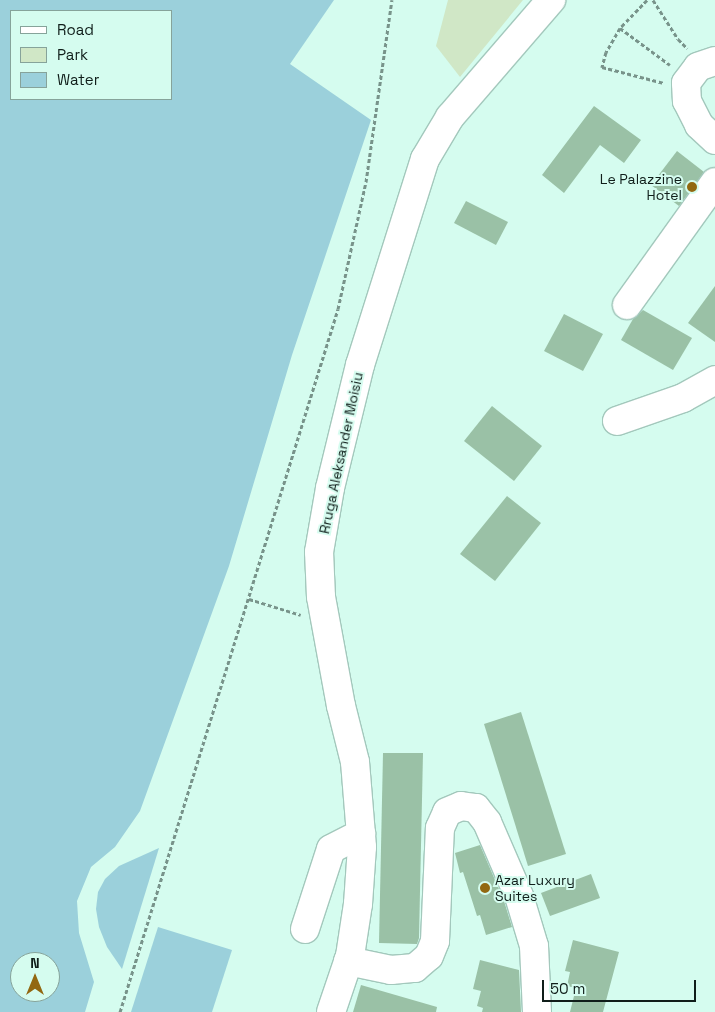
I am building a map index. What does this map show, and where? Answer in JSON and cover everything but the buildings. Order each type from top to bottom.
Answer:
[{"type":"main road","name":"Rruga Aleksander Moisiu","points":[[331,1012],[348,962],[358,904],[361,834],[355,762],[340,706],[325,623],[319,552],[330,488],[360,364],[425,159],[450,118],[552,0]]},
{"type":"main road","points":[[699,73],[687,101],[699,125],[715,140]]},
{"type":"main road","points":[[627,305],[715,182]]},
{"type":"main road","points":[[617,421],[683,398],[715,380]]},
{"type":"main road","points":[[348,962],[399,970],[415,968],[429,956],[434,940],[440,828],[447,812],[461,806],[476,808],[487,822],[519,896],[534,946],[537,1012]]},
{"type":"main road","points":[[305,929],[331,849],[361,834]]},
{"type":"path","points":[[120,1012],[338,309],[366,182],[392,0]]},
{"type":"path","points":[[647,0],[620,28],[606,52],[602,67],[699,73]]},
{"type":"path","points":[[652,0],[699,73]]},
{"type":"path","points":[[620,28],[663,62],[699,73]]},
{"type":"path","points":[[249,599],[325,623]]},
{"type":"green space","points":[[448,0],[523,0],[460,77],[436,46]]},
{"type":"water","points":[[0,0],[334,0],[290,64],[371,120],[292,355],[229,566],[140,811],[115,847],[91,867],[77,901],[79,933],[94,982],[85,1012],[0,1012]]},
{"type":"water","points":[[159,848],[122,969],[107,947],[99,927],[96,909],[98,892],[105,879],[119,866]]},
{"type":"water","points":[[158,927],[232,950],[212,1012],[131,1012]]},
{"type":"place","name":"Le Palazzine Hotel","points":[[692,187]]},
{"type":"place","name":"Azar Luxury Suites","points":[[485,888]]}]
